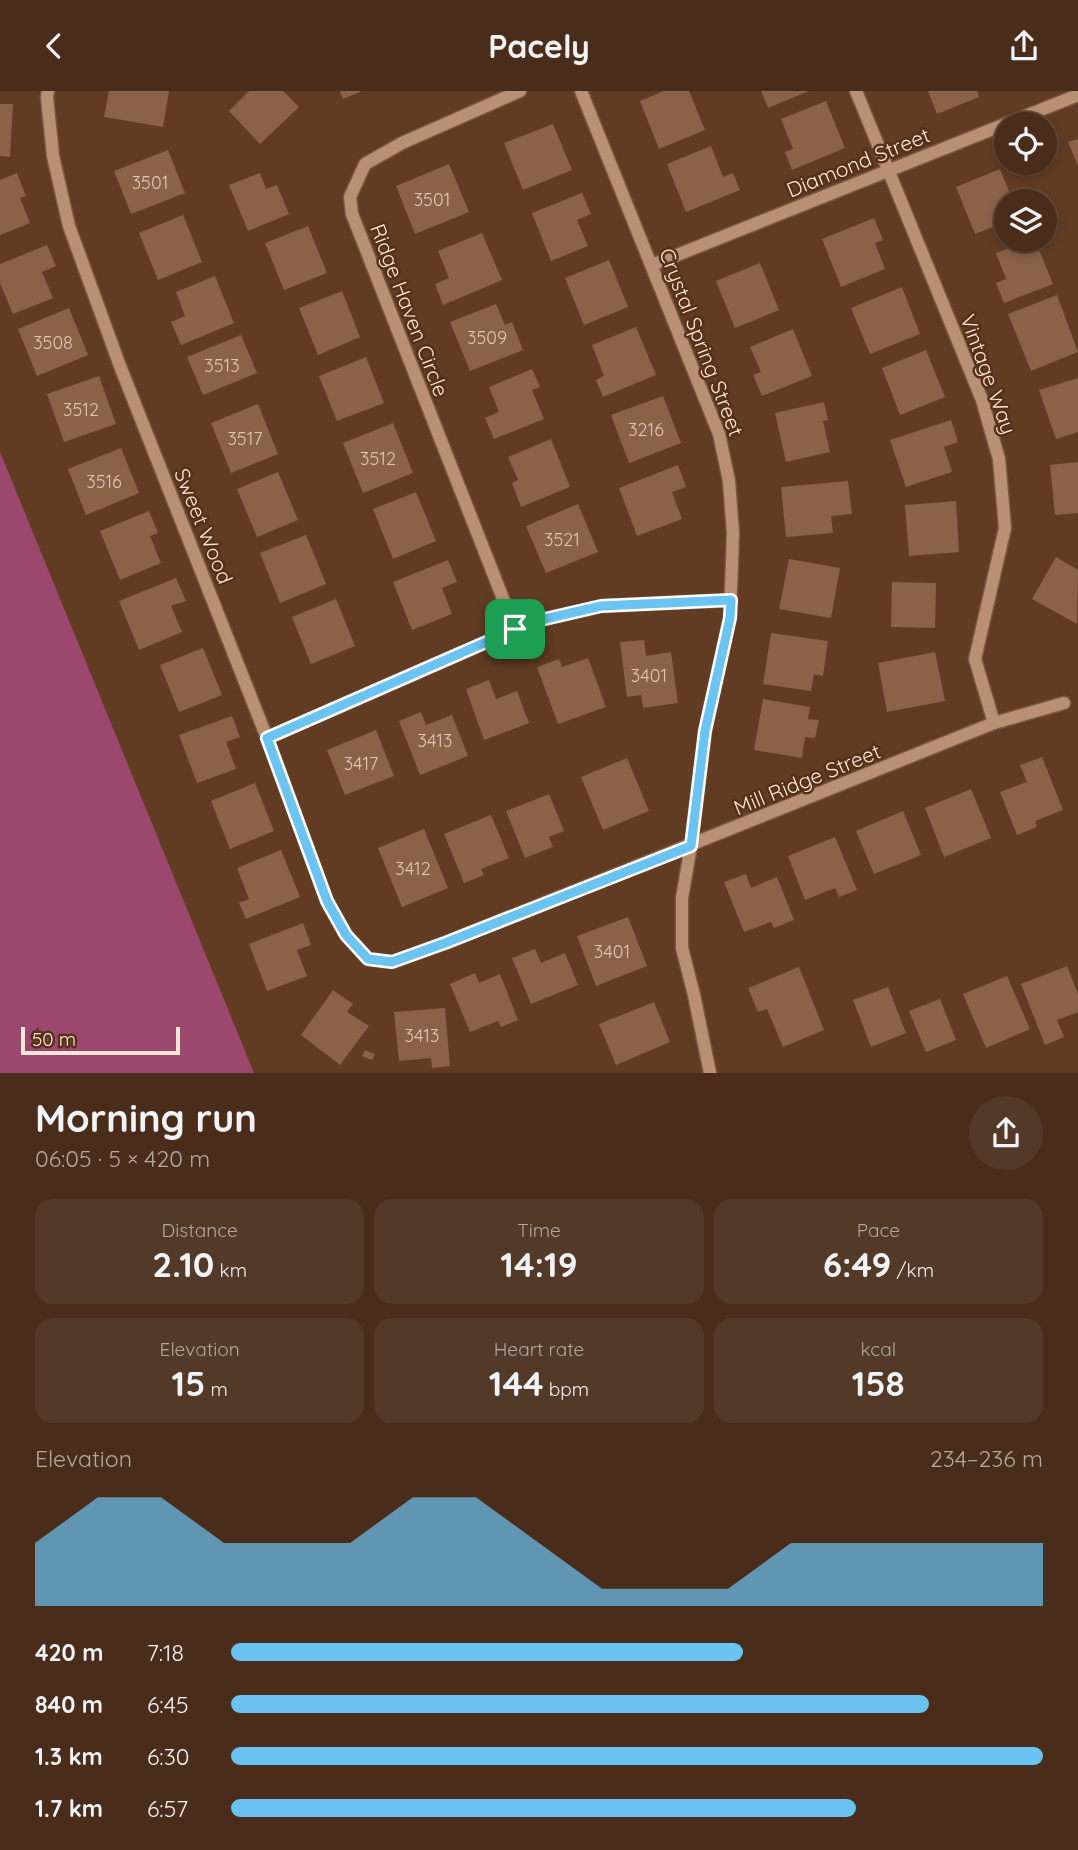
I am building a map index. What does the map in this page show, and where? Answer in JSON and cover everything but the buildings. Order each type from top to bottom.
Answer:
[{"type":"street","name":"Sweet Wood","points":[[48,91],[53,156],[69,226],[125,379],[267,738],[327,901],[346,935],[368,959]]},
{"type":"street","name":"Ridge Haven Circle","points":[[515,629],[352,214],[350,197],[365,164],[402,143],[520,91]]},
{"type":"street","name":"Crystal Spring Street","points":[[581,91],[719,433],[729,481],[733,533],[730,618],[705,731],[682,898],[681,948],[710,1073]]},
{"type":"street","name":"Vintage Way","points":[[856,91],[982,400],[999,459],[1005,528],[975,659],[994,723]]},
{"type":"street","name":"Diamond Street","points":[[652,265],[1078,95]]},
{"type":"street","points":[[267,738],[532,622],[601,606],[731,600]]},
{"type":"street","name":"Mill Ridge Street","points":[[368,959],[392,962],[445,943],[994,723],[1064,703]]},
{"type":"shaded area","points":[[0,452],[254,1073],[0,1073]]},
{"type":"route","points":[[731,600],[730,618],[705,731],[691,846],[392,962],[368,959],[346,935],[327,901],[267,738],[515,629],[532,622],[601,606],[731,600]]}]
